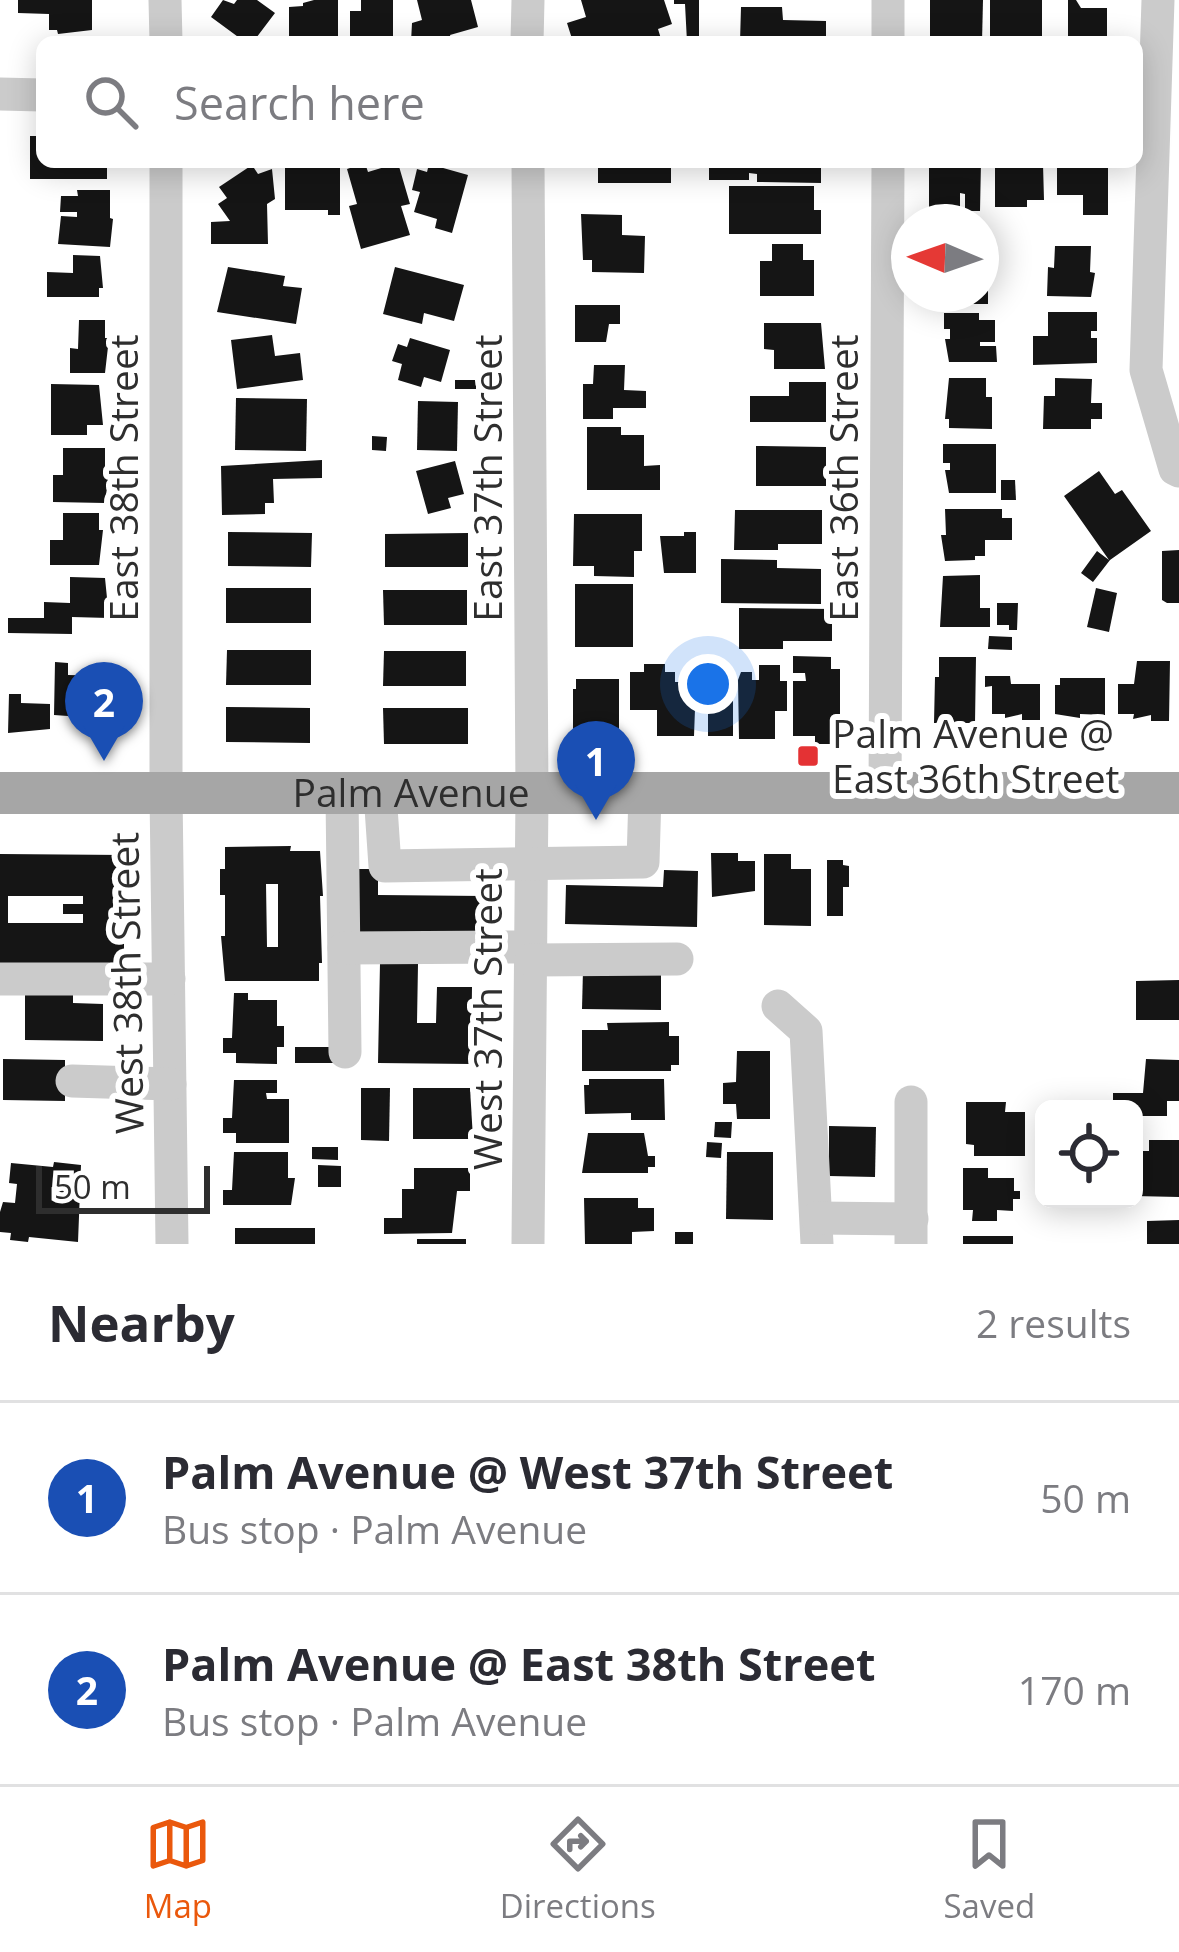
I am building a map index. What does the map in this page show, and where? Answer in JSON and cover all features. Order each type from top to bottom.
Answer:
[{"type":"main road","name":"Palm Avenue","points":[[0,793],[1179,793]]},
{"type":"street","points":[[165,0],[166,36]]},
{"type":"street","points":[[527,0],[527,36]]},
{"type":"street","points":[[888,0],[888,36]]},
{"type":"street","points":[[1159,0],[1146,370],[1177,470]]},
{"type":"street","points":[[0,94],[36,95]]},
{"type":"street","name":"East 38th Street","points":[[166,168],[166,794]]},
{"type":"street","name":"East 37th Street","points":[[528,168],[532,794]]},
{"type":"street","name":"East 36th Street","points":[[884,794],[888,168]]},
{"type":"street","name":"West 38th Street","points":[[166,794],[172,1244]]},
{"type":"street","points":[[361,794],[385,866],[643,862],[644,794]]},
{"type":"street","points":[[345,1052],[344,948],[361,794]]},
{"type":"street","name":"West 37th Street","points":[[529,1244],[532,794]]},
{"type":"street","points":[[344,948],[677,959]]},
{"type":"street","points":[[0,979],[169,979]]},
{"type":"street","points":[[778,1006],[806,1031],[817,1231],[911,1232],[911,1102]]},
{"type":"street","points":[[72,1081],[170,1084]]},
{"type":"building","points":[[18,0],[92,0],[92,30],[58,34],[49,30],[49,14],[18,13]]},
{"type":"building","points":[[223,0],[234,4],[257,0],[275,13],[258,36],[237,36],[211,17]]},
{"type":"building","points":[[338,0],[338,36],[289,36],[289,7]]},
{"type":"building","points":[[361,0],[393,0],[393,36],[350,36],[350,11],[361,11]]},
{"type":"building","points":[[417,0],[471,0],[478,27],[450,36],[411,36],[412,23],[422,20]]},
{"type":"building","points":[[581,0],[664,0],[672,24],[658,29],[660,36],[571,36],[567,23],[586,17]]},
{"type":"building","points":[[674,0],[699,0],[699,36],[687,36],[685,4],[674,4]]},
{"type":"building","points":[[930,0],[983,0],[982,36],[930,36]]},
{"type":"building","points":[[990,0],[1042,0],[1042,36],[990,36]]},
{"type":"building","points":[[1068,0],[1076,0],[1081,8],[1107,8],[1107,36],[1068,36]]},
{"type":"building","points":[[741,7],[782,7],[783,20],[826,21],[826,36],[740,36]]},
{"type":"building","points":[[30,136],[36,136],[36,168],[107,168],[107,179],[30,179]]},
{"type":"building","points":[[248,168],[258,174],[272,169],[275,199],[267,204],[268,244],[211,244],[211,222],[230,221],[218,204],[227,198],[219,187]]},
{"type":"building","points":[[285,168],[340,168],[340,215],[328,215],[328,210],[285,210]]},
{"type":"building","points":[[399,168],[410,204],[401,206],[410,235],[361,249],[349,206],[357,204],[347,169]]},
{"type":"building","points":[[428,168],[443,168],[468,175],[452,233],[435,228],[437,219],[414,212],[420,192],[412,190],[417,169],[427,172]]},
{"type":"building","points":[[598,168],[671,168],[671,183],[598,183]]},
{"type":"building","points":[[709,168],[821,168],[821,183],[757,182],[757,174],[749,173],[749,180],[709,180]]},
{"type":"building","points":[[929,168],[981,168],[980,204],[965,204],[965,194],[960,193],[960,204],[929,204]]},
{"type":"building","points":[[995,168],[1043,168],[1044,200],[1027,200],[1027,207],[995,204]]},
{"type":"building","points":[[1057,168],[1108,168],[1108,215],[1083,215],[1083,195],[1057,195]]},
{"type":"building","points":[[729,186],[814,186],[821,234],[729,234]]},
{"type":"building","points":[[77,190],[110,190],[110,247],[58,244],[61,216],[77,217],[77,212],[60,212],[61,196],[78,196]]},
{"type":"building","points":[[581,214],[622,215],[622,235],[645,236],[644,273],[592,272],[592,260],[583,260]]},
{"type":"building","points":[[772,244],[803,244],[803,260],[814,260],[814,296],[760,296],[760,261],[772,261]]},
{"type":"building","points":[[1055,246],[1091,246],[1090,272],[1095,273],[1091,297],[1047,296]]},
{"type":"building","points":[[73,255],[100,256],[103,288],[99,288],[99,297],[47,297],[47,272],[73,273]]},
{"type":"building","points":[[228,267],[285,276],[283,286],[302,288],[296,324],[217,312]]},
{"type":"building","points":[[395,267],[464,285],[454,321],[424,313],[422,324],[383,314]]},
{"type":"building","points":[[575,305],[620,305],[620,324],[609,324],[606,342],[575,342]]},
{"type":"building","points":[[1048,312],[1097,312],[1097,331],[1091,331],[1091,338],[1097,338],[1097,363],[1033,365],[1033,336],[1048,336]]},
{"type":"building","points":[[944,313],[979,313],[979,320],[995,320],[995,342],[980,342],[980,346],[996,346],[997,362],[949,362],[945,339],[950,339],[950,329],[944,329]]},
{"type":"building","points":[[79,320],[105,320],[105,338],[109,338],[105,373],[70,373],[70,348],[78,349]]},
{"type":"building","points":[[764,323],[821,323],[825,369],[774,369],[774,350],[764,349]]},
{"type":"building","points":[[272,335],[275,356],[300,353],[303,380],[237,389],[231,340]]},
{"type":"building","points":[[410,338],[450,350],[441,382],[424,377],[421,387],[398,380],[402,364],[392,361],[398,344],[407,347]]},
{"type":"building","points":[[594,365],[625,365],[624,390],[646,391],[646,408],[613,408],[613,419],[583,419],[583,384],[593,384]]},
{"type":"building","points":[[949,378],[986,378],[986,397],[992,397],[992,429],[949,428],[949,419],[945,419]]},
{"type":"building","points":[[1055,378],[1092,379],[1091,403],[1102,403],[1102,419],[1091,419],[1091,429],[1043,429],[1044,396],[1055,396]]},
{"type":"building","points":[[455,380],[476,380],[476,389],[455,389]]},
{"type":"building","points":[[789,382],[826,382],[826,422],[750,422],[750,396],[789,396]]},
{"type":"building","points":[[51,384],[99,385],[103,425],[87,425],[87,435],[51,435]]},
{"type":"building","points":[[236,398],[307,399],[306,451],[235,450]]},
{"type":"building","points":[[418,401],[458,402],[457,451],[417,450]]},
{"type":"building","points":[[587,427],[621,427],[621,435],[644,435],[644,466],[660,465],[660,490],[587,490]]},
{"type":"building","points":[[372,436],[387,437],[386,451],[372,450]]},
{"type":"building","points":[[943,444],[996,444],[996,493],[949,493],[945,470],[950,470],[950,463],[943,463]]},
{"type":"building","points":[[756,446],[826,447],[826,486],[756,486]]},
{"type":"building","points":[[63,448],[105,448],[105,472],[109,472],[105,503],[53,502],[53,475],[63,475]]},
{"type":"building","points":[[322,460],[322,478],[273,479],[274,503],[265,503],[265,514],[222,515],[221,466]]},
{"type":"building","points":[[455,461],[464,494],[448,498],[451,508],[428,514],[416,471]]},
{"type":"building","points":[[1099,471],[1115,494],[1122,490],[1151,531],[1110,560],[1093,582],[1081,573],[1097,551],[1109,560],[1064,496]]},
{"type":"building","points":[[1001,480],[1015,480],[1016,500],[1001,500]]},
{"type":"building","points":[[945,509],[1002,509],[1002,518],[1012,518],[1012,540],[985,540],[985,556],[945,561],[941,535],[946,535]]},
{"type":"building","points":[[735,510],[822,510],[822,544],[734,550]]},
{"type":"building","points":[[63,513],[99,513],[99,530],[103,530],[99,565],[50,565],[50,540],[63,540]]},
{"type":"building","points":[[574,514],[642,514],[642,551],[634,551],[634,577],[594,576],[594,566],[573,566]]},
{"type":"building","points":[[228,532],[312,533],[311,567],[228,566]]},
{"type":"building","points":[[684,532],[696,532],[696,573],[664,573],[660,536],[684,536]]},
{"type":"building","points":[[468,533],[468,567],[385,567],[385,534]]},
{"type":"building","points":[[1179,550],[1179,603],[1167,603],[1162,600],[1162,551]]},
{"type":"building","points":[[721,559],[777,560],[777,568],[821,569],[821,604],[721,603]]},
{"type":"building","points":[[980,575],[980,608],[990,608],[990,627],[940,627],[943,576]]},
{"type":"building","points":[[70,577],[105,578],[109,618],[72,617],[72,634],[8,633],[8,618],[44,618],[44,602],[70,603]]},
{"type":"building","points":[[575,584],[633,584],[633,647],[575,647]]},
{"type":"building","points":[[226,588],[311,588],[311,623],[226,623]]},
{"type":"building","points":[[1096,588],[1117,593],[1109,632],[1087,627]]},
{"type":"building","points":[[383,590],[467,590],[467,625],[384,625]]},
{"type":"building","points":[[997,603],[1018,603],[1017,630],[997,625]]},
{"type":"building","points":[[739,608],[832,609],[832,641],[783,641],[783,649],[739,649]]},
{"type":"building","points":[[989,636],[1012,637],[1012,650],[988,649]]},
{"type":"building","points":[[227,650],[311,650],[311,685],[226,685]]},
{"type":"building","points":[[384,651],[466,651],[466,686],[383,686]]},
{"type":"building","points":[[793,656],[831,657],[831,669],[840,669],[837,744],[815,744],[815,736],[793,736],[793,681],[806,681],[805,673],[793,673]]},
{"type":"building","points":[[939,657],[976,657],[975,723],[934,723]]},
{"type":"building","points":[[1137,661],[1170,661],[1169,721],[1118,714],[1118,684],[1134,684]]},
{"type":"building","points":[[55,662],[68,663],[68,675],[109,676],[109,718],[90,717],[90,723],[77,723],[77,719],[54,715]]},
{"type":"building","points":[[644,664],[665,664],[665,672],[675,672],[675,682],[696,682],[694,736],[657,736],[657,710],[630,710],[630,672],[644,672]]},
{"type":"building","points":[[759,665],[780,665],[780,681],[787,681],[787,711],[775,711],[775,739],[739,739],[738,680],[741,672],[752,672],[752,680],[759,680]]},
{"type":"building","points":[[985,676],[1010,676],[1011,684],[1040,684],[1040,720],[1022,720],[1022,714],[1005,718],[1005,714],[992,714],[992,686],[985,687]]},
{"type":"building","points":[[1060,678],[1105,678],[1105,715],[1055,714],[1055,685],[1060,685]]},
{"type":"building","points":[[576,679],[619,679],[619,735],[573,735]]},
{"type":"building","points":[[708,680],[733,680],[733,736],[708,736]]},
{"type":"building","points":[[9,694],[21,694],[21,703],[50,704],[50,729],[8,733]]},
{"type":"building","points":[[226,707],[310,708],[310,743],[226,742]]},
{"type":"building","points":[[383,708],[468,708],[468,744],[384,744]]},
{"type":"building","points":[[291,846],[290,851],[320,851],[319,981],[225,981],[221,936],[225,936],[225,895],[220,895],[220,869],[225,869],[225,847]],"holes":[[[266,884],[278,884],[278,947],[267,947]]]},
{"type":"building","points":[[711,853],[738,853],[738,861],[755,861],[755,891],[712,897]]},
{"type":"building","points":[[0,854],[124,855],[124,965],[0,965]],"holes":[[[8,896],[83,896],[83,904],[63,904],[63,914],[83,914],[83,923],[8,923]]]},
{"type":"building","points":[[764,854],[791,854],[791,869],[811,869],[811,926],[764,925]]},
{"type":"building","points":[[827,860],[843,860],[849,866],[843,916],[827,916]]},
{"type":"building","points":[[355,869],[378,869],[378,895],[484,896],[484,940],[354,939]]},
{"type":"building","points":[[664,870],[698,871],[697,927],[565,924],[566,885],[663,887]]},
{"type":"building","points":[[380,963],[418,964],[417,1023],[436,1023],[437,987],[472,987],[471,1064],[378,1063]]},
{"type":"building","points":[[583,970],[661,971],[661,1010],[582,1009]]},
{"type":"building","points":[[1179,980],[1179,1020],[1136,1020],[1136,981]]},
{"type":"building","points":[[234,993],[248,993],[248,1000],[277,1000],[277,1026],[284,1026],[284,1047],[277,1047],[277,1064],[236,1063],[236,1053],[223,1053],[223,1038],[232,1038]]},
{"type":"building","points":[[25,994],[73,994],[73,1003],[103,1004],[103,1041],[25,1040]]},
{"type":"building","points":[[669,1022],[669,1036],[679,1036],[679,1065],[671,1065],[671,1071],[582,1071],[582,1030],[608,1030],[607,1023]]},
{"type":"building","points":[[295,1047],[333,1047],[333,1063],[295,1063]]},
{"type":"building","points":[[737,1051],[770,1051],[770,1119],[737,1119],[736,1104],[723,1104],[723,1083],[736,1082]]},
{"type":"building","points":[[3,1059],[65,1060],[65,1101],[3,1100]]},
{"type":"building","points":[[1146,1059],[1179,1060],[1179,1101],[1167,1101],[1167,1116],[1143,1116],[1143,1100],[1113,1100],[1113,1093],[1143,1093]]},
{"type":"building","points":[[589,1079],[664,1079],[665,1120],[631,1120],[631,1113],[585,1114],[584,1085],[589,1085]]},
{"type":"building","points":[[234,1080],[277,1080],[277,1093],[266,1093],[267,1099],[289,1099],[289,1143],[236,1143],[236,1133],[223,1133],[223,1118],[232,1118]]},
{"type":"building","points":[[361,1088],[390,1088],[389,1141],[361,1140]]},
{"type":"building","points":[[413,1088],[470,1088],[473,1139],[413,1139]]},
{"type":"building","points":[[966,1102],[1006,1102],[1005,1112],[1025,1112],[1025,1156],[974,1156],[974,1145],[966,1144]]},
{"type":"building","points":[[715,1122],[732,1122],[731,1138],[714,1137]]},
{"type":"building","points":[[829,1126],[876,1127],[875,1177],[829,1176]]},
{"type":"building","points":[[588,1133],[644,1133],[655,1167],[648,1167],[648,1173],[582,1173]]},
{"type":"building","points":[[1149,1140],[1179,1140],[1179,1197],[1143,1196],[1143,1151],[1149,1151]]},
{"type":"building","points":[[707,1142],[722,1143],[721,1158],[706,1157]]},
{"type":"building","points":[[312,1147],[338,1147],[338,1160],[312,1159]]},
{"type":"building","points":[[234,1152],[288,1152],[288,1178],[295,1178],[291,1205],[223,1205],[223,1190],[232,1190]]},
{"type":"building","points":[[727,1152],[773,1152],[773,1220],[726,1219]]},
{"type":"building","points":[[54,1162],[81,1165],[78,1242],[10,1240],[11,1233],[0,1232],[0,1212],[3,1202],[15,1203],[17,1184],[9,1183],[11,1163],[53,1167]]},
{"type":"building","points":[[318,1165],[341,1166],[341,1187],[318,1187]]},
{"type":"building","points":[[414,1168],[470,1168],[470,1191],[457,1191],[452,1233],[384,1234],[384,1218],[402,1218],[402,1189],[414,1189]]},
{"type":"building","points":[[963,1168],[988,1168],[988,1178],[1014,1178],[1020,1199],[1013,1199],[1013,1211],[997,1210],[997,1221],[972,1221],[973,1210],[963,1210]]},
{"type":"building","points":[[584,1198],[638,1198],[638,1208],[654,1208],[654,1231],[632,1232],[632,1244],[585,1244]]},
{"type":"building","points":[[1179,1220],[1179,1244],[1147,1244],[1147,1221]]},
{"type":"building","points":[[235,1228],[315,1228],[315,1244],[235,1244]]},
{"type":"building","points":[[675,1232],[693,1232],[693,1244],[675,1244]]},
{"type":"building","points":[[963,1236],[1013,1236],[1013,1244],[963,1244]]},
{"type":"building","points":[[417,1239],[466,1239],[466,1244],[417,1244]]},
{"type":"place","name":"Palm Avenue @ East 36th Street","points":[[808,756]]},
{"type":"place","name":"Palm Avenue @ East 38th Street","points":[[104,761]]},
{"type":"place","name":"Palm Avenue @ West 37th Street","points":[[596,820]]}]
